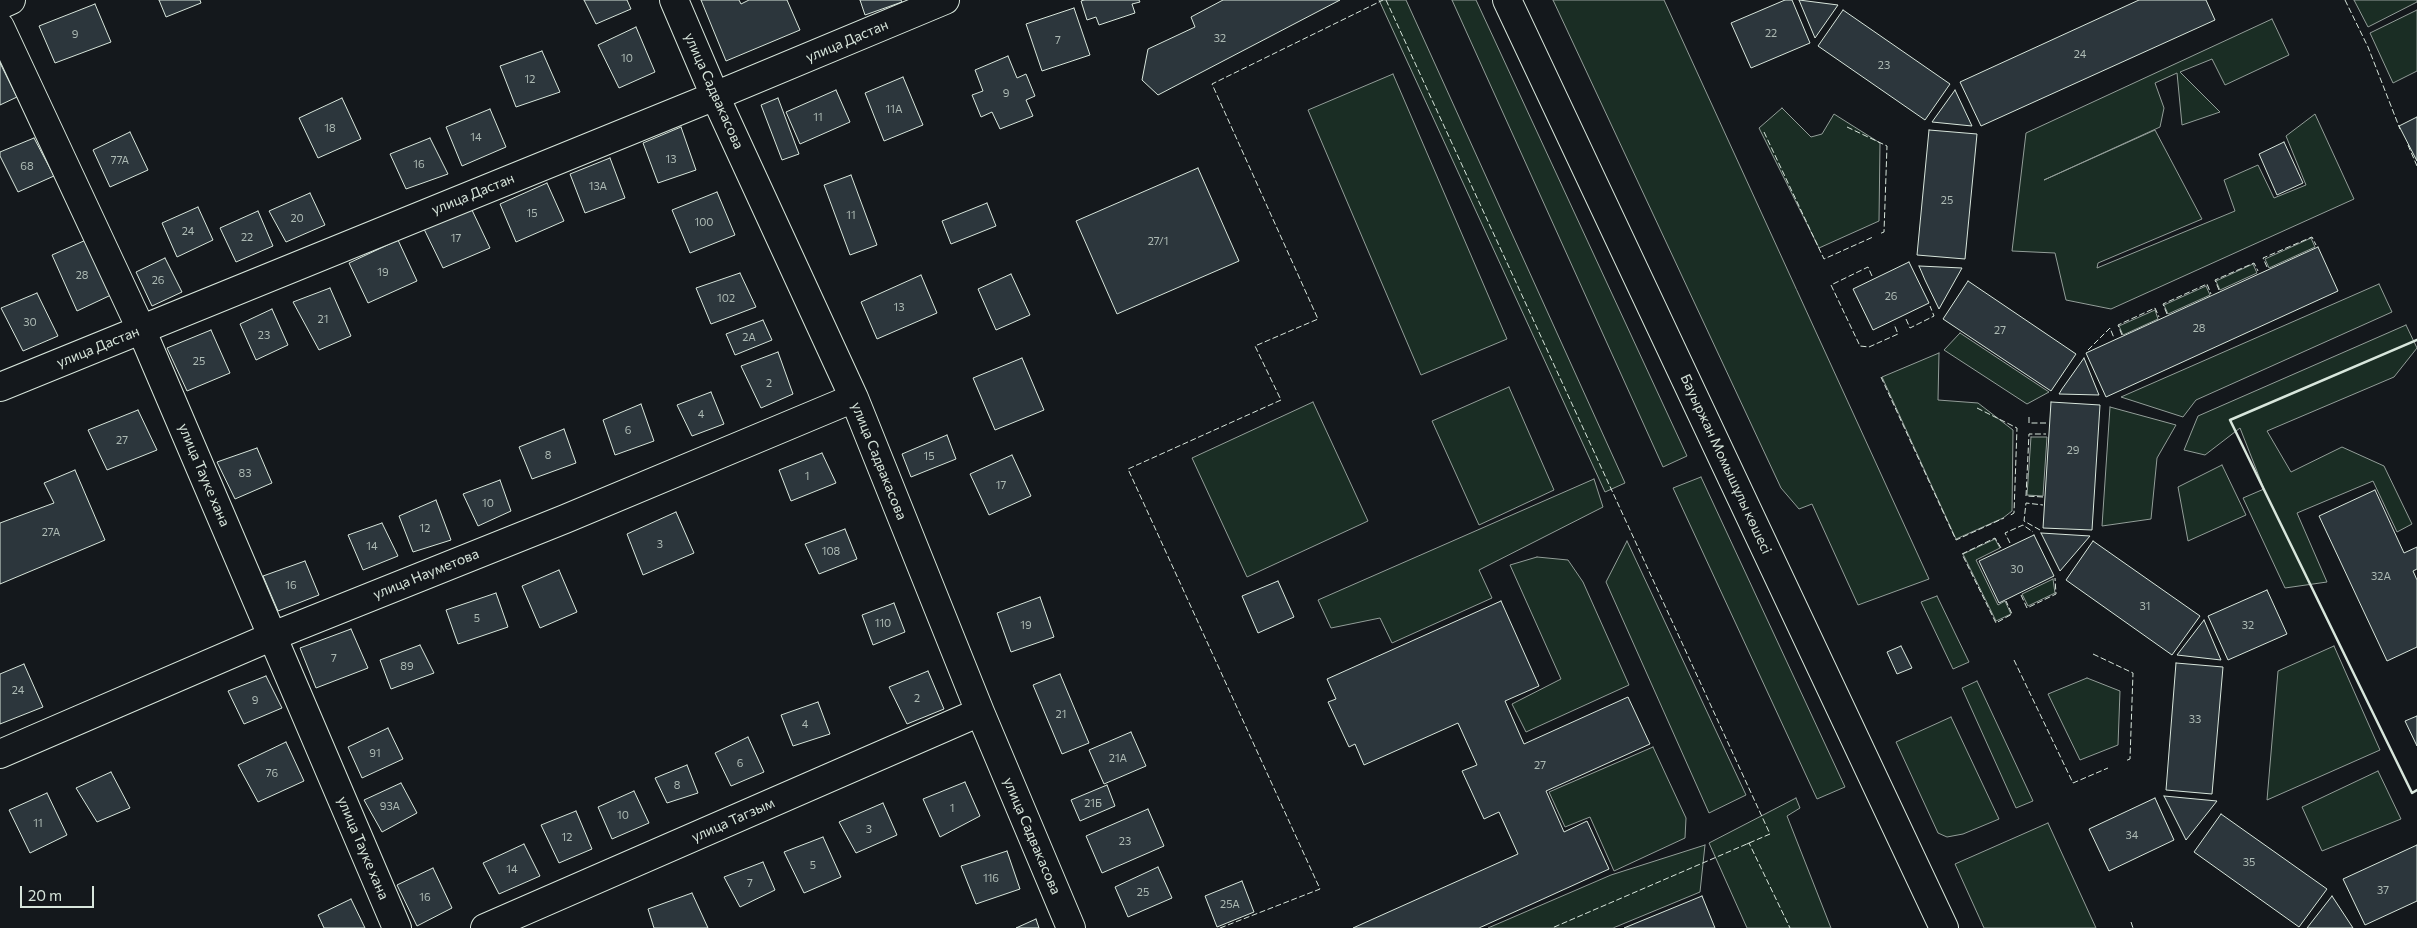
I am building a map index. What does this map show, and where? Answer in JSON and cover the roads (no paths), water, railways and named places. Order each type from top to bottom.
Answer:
[{"type":"street","points":[[0,5],[10,0]]},
{"type":"street","name":"улица Садвакасова","points":[[674,0],[715,96],[854,398],[980,712],[1071,928]]},
{"type":"street","name":"улица Дастан","points":[[0,387],[715,96],[945,0]]},
{"type":"street","name":"Бауыржан Момышұлы көшесі","points":[[1507,0],[1944,928]]},
{"type":"street","name":"улица Тауке хана","points":[[0,27],[141,329],[397,928]]},
{"type":"street","name":"улица Науметова","points":[[0,754],[273,636],[574,515],[854,398]]},
{"type":"street","name":"улица Тагзым","points":[[485,928],[980,712]]}]
